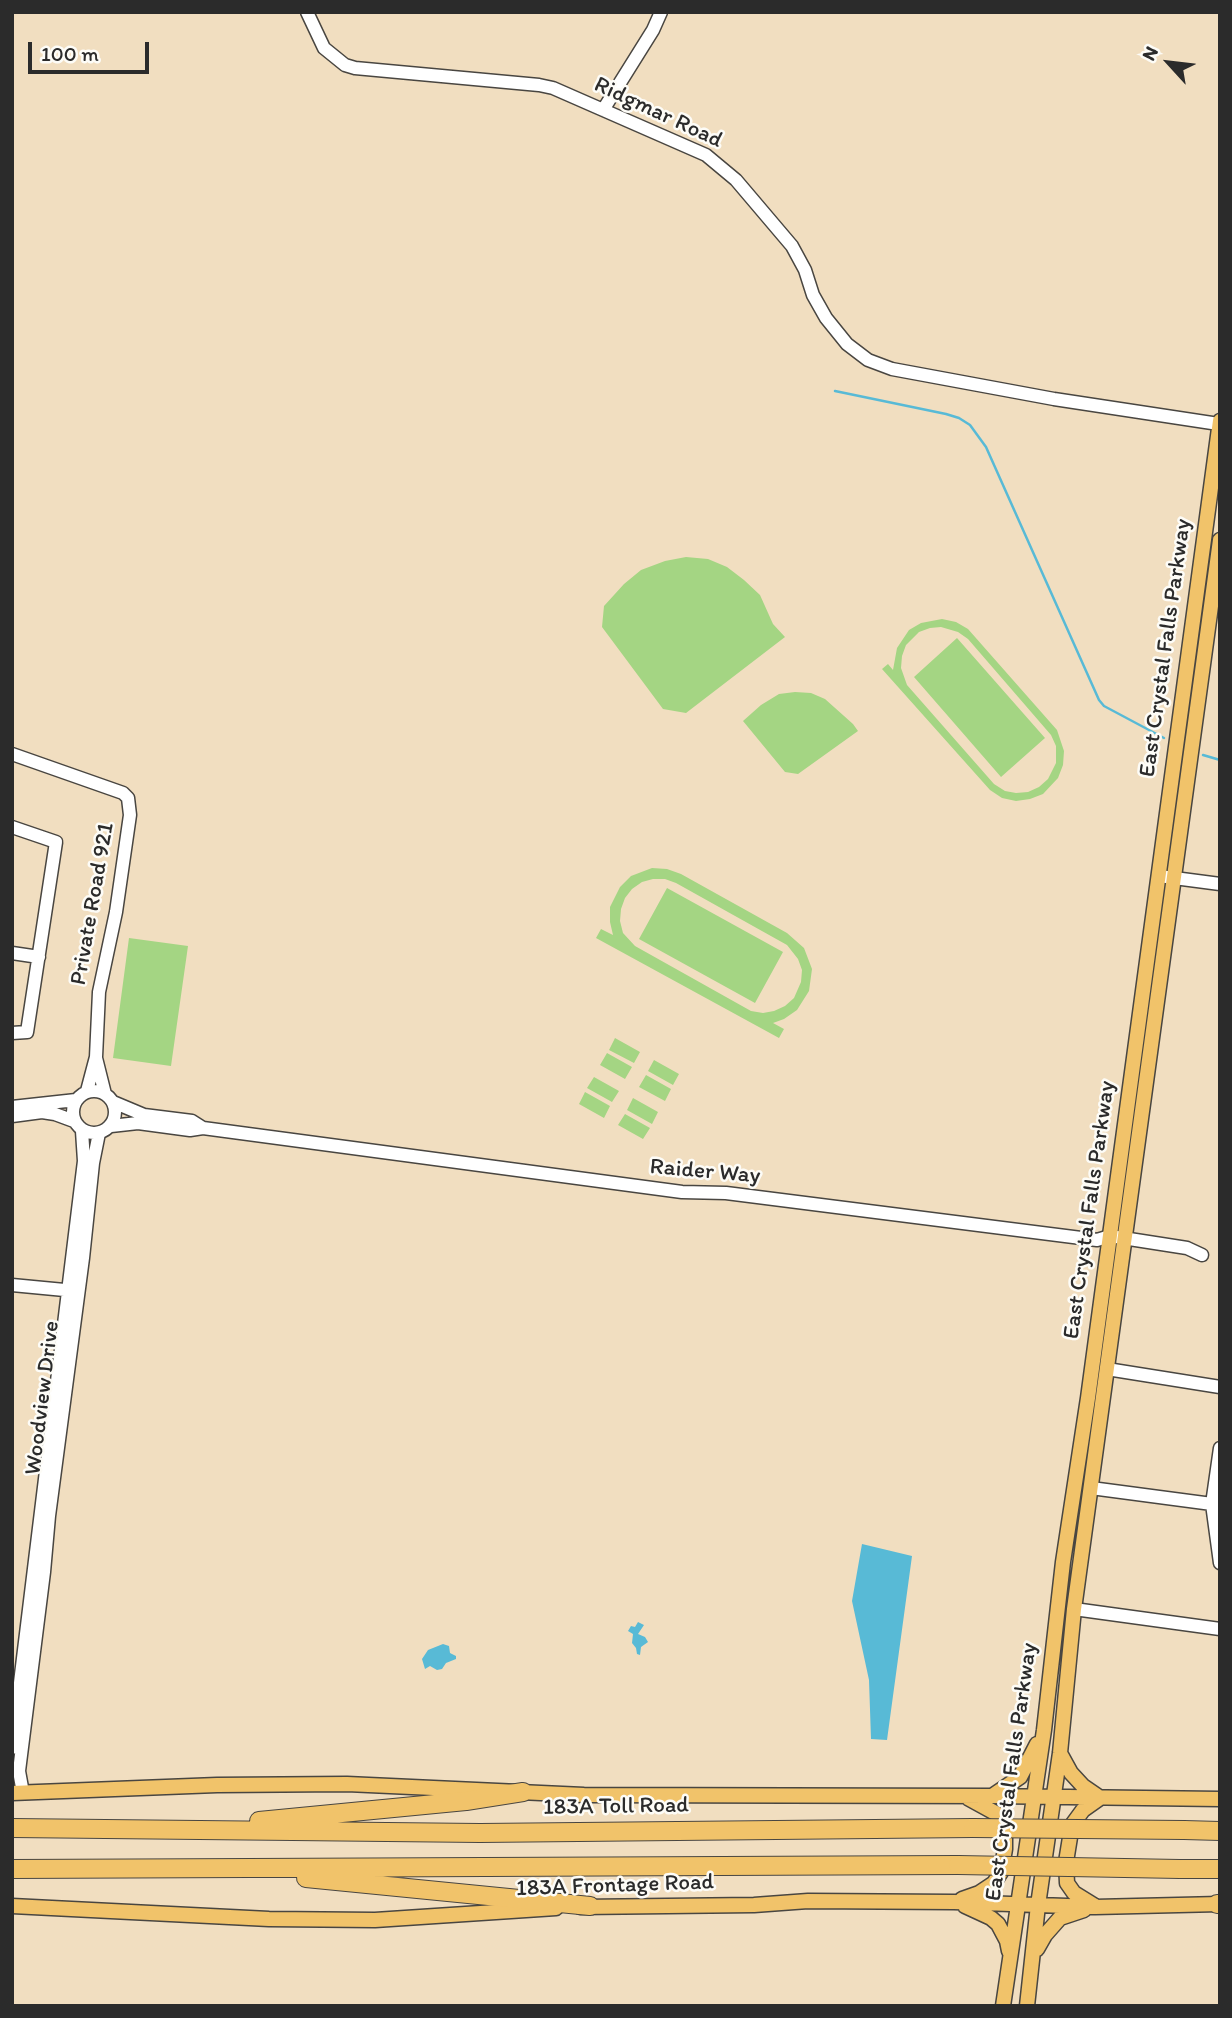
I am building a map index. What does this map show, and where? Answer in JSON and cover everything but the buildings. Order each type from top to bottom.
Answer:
[{"type":"highway","points":[[183,1829],[466,1801],[523,1792]]},
{"type":"highway","name":"183A Toll Road","points":[[12,1828],[480,1833],[974,1828],[1220,1830]]},
{"type":"highway","points":[[12,1869],[958,1865],[1220,1869]]},
{"type":"highway","points":[[215,1868],[590,1906]]},
{"type":"main road","name":"East Crystal Falls Parkway","points":[[1027,2006],[1091,1488],[1110,1236],[1218,425]]},
{"type":"main road","name":"East Crystal Falls Parkway","points":[[1003,2006],[1044,1730],[1048,1679],[1075,1486],[1125,1238],[1220,540]]},
{"type":"main road","points":[[1182,696],[1199,695]]},
{"type":"main road","points":[[1135,1052],[1151,1054]]},
{"type":"main road","points":[[1075,1486],[1091,1488]]},
{"type":"main road","points":[[992,1796],[1020,1777],[1044,1730]]},
{"type":"main road","points":[[1060,1753],[1071,1773],[1100,1798]]},
{"type":"main road","points":[[18,1793],[216,1785],[334,1784],[676,1796],[1220,1799]]},
{"type":"main road","points":[[954,1902],[979,1894],[994,1883],[1001,1872],[1004,1849],[1005,1824],[999,1815],[965,1796]]},
{"type":"main road","points":[[1095,1907],[1074,1893],[1067,1883],[1066,1863],[1072,1825],[1083,1810],[1100,1798]]},
{"type":"main road","name":"183A Frontage Road","points":[[12,1906],[269,1919],[375,1920],[590,1906],[754,1905],[808,1901],[1095,1907],[1219,1904]]},
{"type":"main road","points":[[954,1902],[991,1918],[998,1924],[1007,1941],[1010,1959]]},
{"type":"main road","points":[[1033,1958],[1045,1935],[1060,1918],[1095,1907]]},
{"type":"street","name":"Ridgmar Road","points":[[307,12],[324,48],[345,65],[539,85],[566,93],[706,155],[727,170],[792,246],[826,318],[847,344],[868,360],[892,369],[1218,425]]},
{"type":"street","points":[[603,110],[653,30],[661,12]]},
{"type":"street","name":"Private Road 921","points":[[12,754],[128,797],[130,815],[116,912],[99,992],[96,1057],[87,1091]]},
{"type":"street","points":[[12,827],[56,842],[27,1031],[12,1032]]},
{"type":"street","points":[[1159,876],[1220,884]]},
{"type":"street","points":[[12,953],[39,957]]},
{"type":"street","name":"Private Road 921","points":[[96,1057],[109,1098]]},
{"type":"street","points":[[12,1107],[76,1100],[87,1091],[94,1090],[109,1098],[115,1113],[111,1126],[99,1133],[55,1114],[42,1112],[12,1116]]},
{"type":"street","name":"Raider Way","points":[[109,1098],[144,1115],[192,1121],[203,1128]]},
{"type":"street","points":[[76,1100],[72,1114],[78,1126]]},
{"type":"street","name":"Raider Way","points":[[111,1126],[138,1123],[190,1130],[203,1128],[644,1188],[726,1193],[1097,1240],[1110,1236],[1188,1248],[1202,1255]]},
{"type":"street","name":"Woodview Drive","points":[[18,1793],[73,1291],[84,1161],[78,1126]]},
{"type":"street","name":"Woodview Drive","points":[[12,1748],[73,1291],[99,1133]]},
{"type":"street","points":[[12,1285],[73,1291]]},
{"type":"street","points":[[1100,1368],[1220,1387]]},
{"type":"street","points":[[1220,1448],[1212,1504],[1220,1563]]},
{"type":"street","points":[[1091,1488],[1212,1504]]},
{"type":"street","points":[[1074,1609],[1220,1629]]},
{"type":"green space","points":[[686,557],[708,559],[727,567],[744,580],[760,595],[773,624],[785,637],[686,713],[663,709],[602,627],[604,606],[624,584],[641,570]]},
{"type":"green space","points":[[942,619],[956,622],[968,629],[1057,730],[1064,751],[1063,765],[1058,778],[1043,794],[1016,801],[1002,798],[990,790],[882,669],[888,664],[893,670],[897,648],[909,630],[921,623]],"holes":[[[941,627],[958,632],[968,639],[1051,735],[1056,746],[1056,763],[1048,779],[1039,787],[1016,793],[1005,791],[994,784],[907,685],[901,668],[906,645],[919,632],[930,628]]]},
{"type":"green space","points":[[957,638],[1045,738],[1001,777],[914,677]]},
{"type":"green space","points":[[811,693],[825,699],[858,731],[798,774],[785,772],[743,721],[779,694]]},
{"type":"green space","points":[[652,868],[681,874],[787,933],[804,948],[812,969],[809,991],[797,1010],[773,1023],[784,1029],[779,1038],[596,938],[601,929],[613,935],[610,907],[620,887],[631,876]],"holes":[[[665,879],[787,945],[798,959],[802,970],[801,982],[794,998],[774,1011],[751,1011],[635,946],[623,933],[620,921],[625,898],[642,882]]]},
{"type":"green space","points":[[667,888],[783,952],[755,1003],[639,939]]},
{"type":"green space","points":[[129,938],[188,946],[171,1066],[113,1058]]},
{"type":"green space","points":[[615,1038],[640,1052],[634,1063],[609,1050]]},
{"type":"green space","points":[[607,1053],[632,1067],[625,1079],[600,1065]]},
{"type":"green space","points":[[654,1060],[679,1074],[673,1085],[648,1071]]},
{"type":"green space","points":[[646,1075],[671,1089],[665,1101],[639,1087]]},
{"type":"green space","points":[[594,1077],[619,1091],[612,1102],[587,1088]]},
{"type":"green space","points":[[585,1092],[610,1106],[604,1118],[579,1104]]},
{"type":"green space","points":[[633,1098],[658,1112],[652,1124],[627,1110]]},
{"type":"green space","points":[[625,1114],[650,1128],[643,1139],[618,1125]]},
{"type":"water","points":[[862,1544],[912,1556],[887,1740],[871,1739],[869,1680],[852,1601]]},
{"type":"water","points":[[638,1622],[644,1625],[638,1634],[648,1642],[641,1647],[640,1655],[632,1643],[633,1634],[628,1631]]},
{"type":"water","points":[[443,1644],[449,1646],[450,1653],[456,1656],[456,1659],[446,1663],[442,1669],[437,1670],[430,1666],[425,1669],[422,1659],[428,1650]]},
{"type":"waterway","points":[[835,391],[946,414],[970,425],[986,447],[1099,700],[1104,706],[1164,738]]},
{"type":"waterway","points":[[1203,755],[1220,760]]}]
